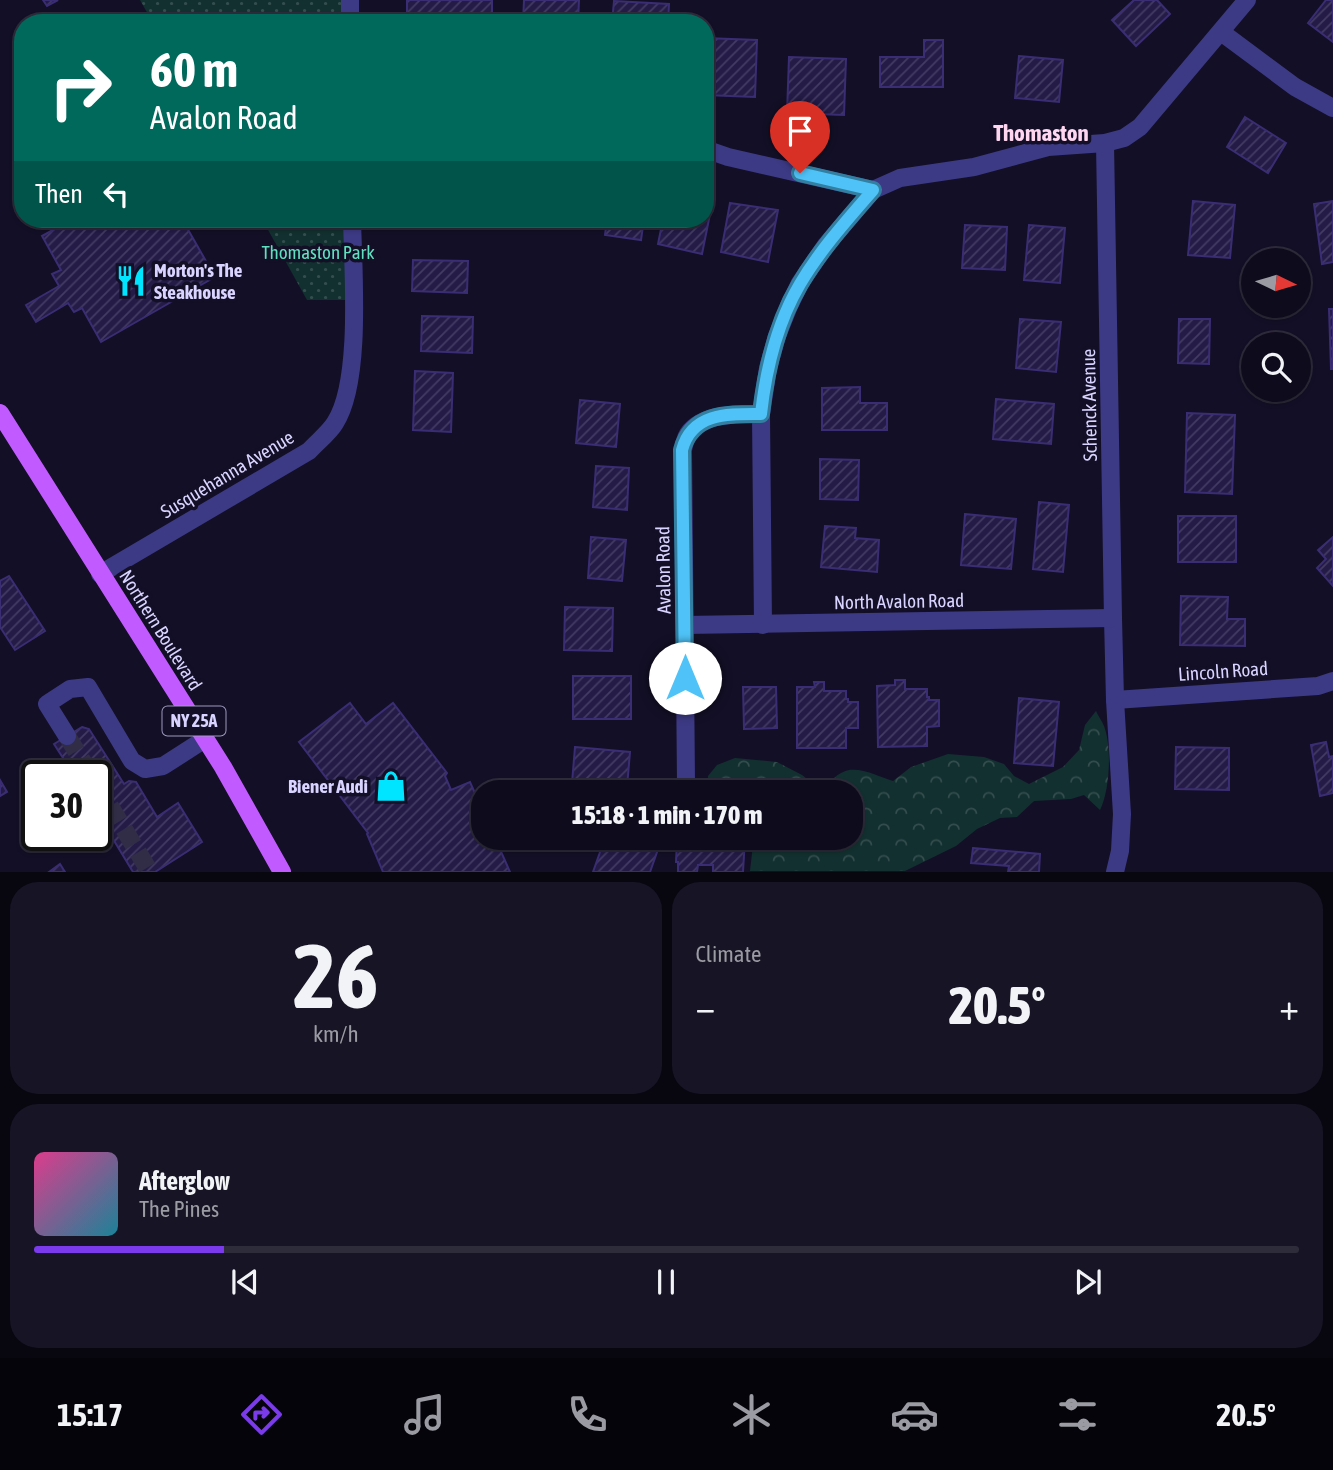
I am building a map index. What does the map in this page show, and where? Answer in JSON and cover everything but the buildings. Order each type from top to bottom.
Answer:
[{"type":"main road","name":"Northern Boulevard","points":[[0,413],[205,739],[282,872]]},
{"type":"street","points":[[763,625],[761,414],[768,368],[789,306],[800,283],[826,246],[873,190],[900,178],[974,167],[1048,147],[1105,143],[1124,138],[1140,127],[1247,0]]},
{"type":"street","points":[[1221,32],[1294,87],[1333,108]]},
{"type":"street","name":"Schenck Avenue","points":[[1105,143],[1115,700],[1122,814],[1120,851],[1115,872]]},
{"type":"street","points":[[714,152],[873,190]]},
{"type":"street","name":"Susquehanna Avenue","points":[[100,574],[309,451],[335,424],[346,397],[353,346],[352,228]]},
{"type":"street","name":"Avalon Road","points":[[686,780],[682,450],[686,437],[699,424],[736,414],[761,414]]},
{"type":"street","name":"North Avalon Road","points":[[685,625],[1113,618]]},
{"type":"street","name":"Lincoln Road","points":[[1115,700],[1318,686],[1333,681]]},
{"type":"street","points":[[67,736],[47,704],[70,690],[88,687],[132,761],[145,769],[163,766],[205,739]]},
{"type":"green space","points":[[140,0],[350,0],[350,14],[148,14]]},
{"type":"green space","name":"Thomaston Park","points":[[267,228],[351,228],[352,300],[307,300]]},
{"type":"green space","points":[[1096,711],[1107,735],[1108,780],[1100,810],[1084,795],[1071,799],[1034,801],[1017,817],[1000,818],[977,829],[956,846],[905,871],[750,871],[752,850],[863,850],[863,780],[832,780],[845,771],[866,772],[893,781],[911,767],[948,754],[984,757],[1004,764],[1014,776],[1029,784],[1063,767],[1079,750],[1085,725]]},
{"type":"green space","points":[[735,758],[777,762],[808,780],[708,780],[717,765]]},
{"type":"tunnel","points":[[67,736],[82,760]]},
{"type":"tunnel","points":[[112,809],[150,872]]},
{"type":"place","name":"Morton's The Steakhouse","points":[[131,281]]},
{"type":"place","name":"Biener Audi","points":[[391,786]]},
{"type":"district","name":"Thomaston","points":[[1041,133]]},
{"type":"route","points":[[685,678],[682,450],[686,437],[699,424],[728,414],[761,414],[768,368],[777,337],[800,283],[826,246],[873,190],[800,173]]}]
